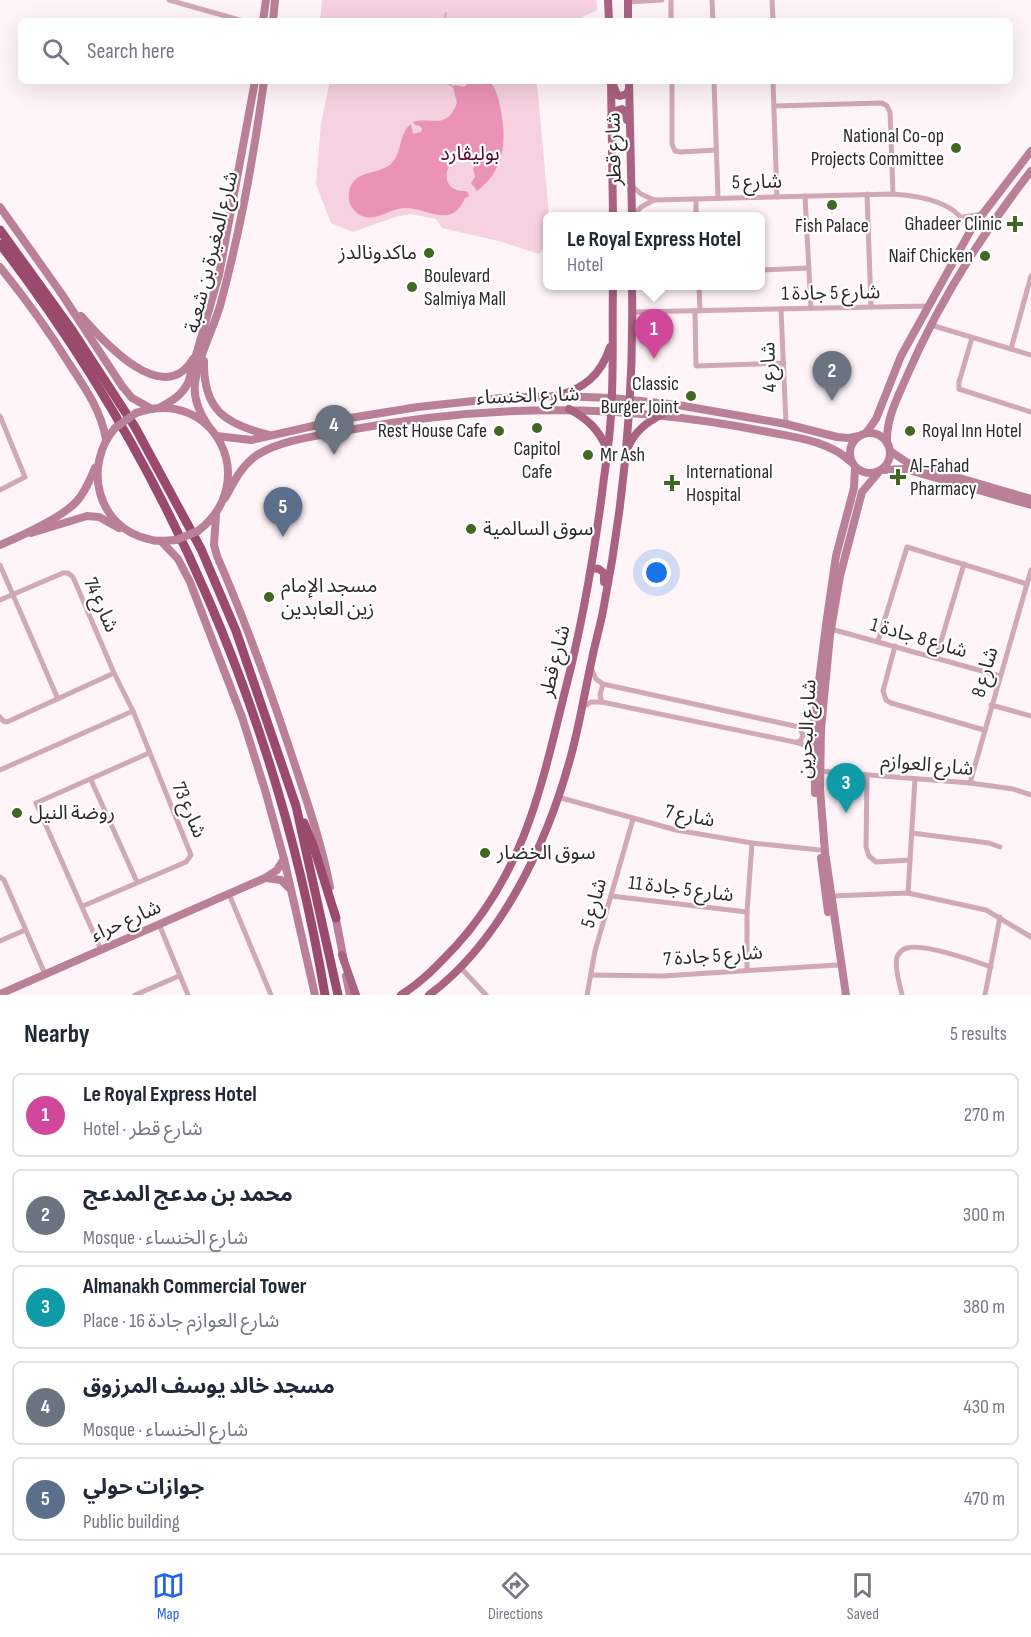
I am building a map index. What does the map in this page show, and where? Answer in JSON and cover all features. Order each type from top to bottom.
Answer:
[{"type":"highway","points":[[0,230],[72,330],[135,427],[201,549],[236,632],[296,806],[314,848],[336,918]]},
{"type":"highway","points":[[0,244],[54,318],[113,412],[145,469],[213,607],[250,702],[274,774],[296,853],[325,995]]},
{"type":"highway","points":[[296,806],[338,995]]},
{"type":"main road","points":[[263,18],[266,0]]},
{"type":"main road","points":[[273,18],[275,0]]},
{"type":"main road","points":[[608,0],[609,18]]},
{"type":"main road","points":[[628,1],[628,18]]},
{"type":"main road","name":"شارع المغيرة بن شعبة","points":[[209,427],[201,416],[194,392],[195,383],[200,351],[219,275],[254,84]]},
{"type":"main road","name":"شارع المغيرة بن شعبة","points":[[156,408],[182,393],[219,307],[245,193],[263,84]]},
{"type":"main road","name":"شارع قطر","points":[[611,84],[613,212]]},
{"type":"main road","points":[[612,84],[620,96],[627,94],[629,85]]},
{"type":"main road","name":"شارع قطر","points":[[629,85],[633,212]]},
{"type":"main road","points":[[611,117],[618,109],[624,111],[630,138]]},
{"type":"main road","points":[[1031,151],[969,232],[901,356],[876,419],[855,440],[849,450],[853,465],[866,474],[905,469],[1031,505]]},
{"type":"main road","points":[[880,472],[889,462],[887,425],[931,325],[984,233],[1031,171]]},
{"type":"main road","points":[[0,207],[61,293],[122,386],[132,398],[156,408],[177,410],[194,416],[209,427],[224,450],[229,482],[225,498],[216,515],[198,531],[176,540],[160,541],[134,534],[99,517],[87,516],[21,536],[0,545]]},
{"type":"main road","points":[[0,267],[37,315],[92,398],[104,423],[106,439]]},
{"type":"main road","name":"شارع قطر","points":[[401,995],[423,978],[466,935],[499,887],[524,837],[545,774],[579,635],[591,568],[611,411],[613,290]]},
{"type":"main road","name":"شارع قطر","points":[[429,995],[460,967],[513,898],[540,842],[572,753],[603,612],[627,450],[632,290]]},
{"type":"main road","points":[[61,293],[126,359],[137,368],[155,377],[166,377],[183,369],[200,351]]},
{"type":"main road","points":[[556,396],[571,393],[596,375],[604,363],[613,332]]},
{"type":"main road","points":[[200,351],[206,388],[212,402],[224,416],[242,428],[271,435]]},
{"type":"main road","points":[[901,356],[903,364],[911,366]]},
{"type":"main road","name":"شارع الخنساء","points":[[217,436],[251,440],[344,419],[418,407],[501,398],[556,396],[612,398],[678,405],[786,424],[837,437],[849,438],[863,434]]},
{"type":"main road","points":[[21,536],[73,506],[87,487],[106,439],[115,428],[136,413],[156,408]]},
{"type":"main road","points":[[569,409],[593,425],[602,437],[607,450]]},
{"type":"main road","name":"شارع الخنساء","points":[[225,498],[240,471],[247,464],[257,456],[287,443],[404,420],[502,412],[569,409],[663,414],[729,424],[805,440],[842,452],[853,465]]},
{"type":"main road","points":[[627,450],[641,428],[663,414]]},
{"type":"main road","points":[[863,434],[878,435],[908,463],[1031,499]]},
{"type":"main road","points":[[98,462],[97,484],[104,504],[116,522],[134,534]]},
{"type":"main road","name":"شارع البحرين","points":[[842,995],[820,850],[813,752],[814,722],[831,586],[836,556],[854,488],[853,465]]},
{"type":"main road","name":"شارع البحرين","points":[[846,995],[825,852],[819,771],[831,629],[840,576],[862,492],[880,472]]},
{"type":"main road","points":[[216,515],[214,545],[217,556],[252,638],[322,850],[350,995]]},
{"type":"main road","points":[[160,541],[178,559],[183,568],[213,638],[262,779],[284,859],[315,995]]},
{"type":"main road","points":[[591,568],[599,569],[604,573],[600,604],[603,612]]},
{"type":"main road","name":"شارع حراء","points":[[0,994],[265,878],[278,870],[284,859]]},
{"type":"main road","points":[[265,878],[281,880],[291,890]]},
{"type":"main road","points":[[342,955],[356,995]]},
{"type":"street","points":[[170,0],[233,18]]},
{"type":"street","points":[[628,1],[662,0]]},
{"type":"street","points":[[671,0],[671,18]]},
{"type":"street","points":[[712,0],[712,18]]},
{"type":"street","points":[[772,0],[772,18]]},
{"type":"street","points":[[672,84],[672,144],[675,151],[716,150]]},
{"type":"street","points":[[714,84],[718,198]]},
{"type":"street","points":[[773,84],[777,197]]},
{"type":"street","points":[[774,106],[882,103],[887,106],[890,112],[893,194]]},
{"type":"street","points":[[631,184],[641,194],[654,200]]},
{"type":"street","points":[[867,194],[871,307]]},
{"type":"street","name":"شارع 5","points":[[654,200],[893,194],[928,200],[951,208],[963,218]]},
{"type":"street","points":[[805,196],[811,308]]},
{"type":"street","points":[[696,199],[696,212]]},
{"type":"street","points":[[637,212],[654,200]]},
{"type":"street","points":[[969,232],[963,218],[982,214]]},
{"type":"street","points":[[765,270],[809,267]]},
{"type":"street","points":[[1011,349],[1031,276]]},
{"type":"street","points":[[699,290],[696,366],[784,363]]},
{"type":"street","name":"شارع 5 جادة 1","points":[[633,312],[927,306]]},
{"type":"street","name":"شارع 4","points":[[781,309],[786,424]]},
{"type":"street","points":[[931,325],[1031,355]]},
{"type":"street","points":[[972,338],[959,389],[1031,412]]},
{"type":"street","points":[[0,416],[25,477],[0,490]]},
{"type":"street","points":[[879,641],[908,547],[1027,584]]},
{"type":"street","points":[[936,658],[964,564]]},
{"type":"street","points":[[0,565],[58,699]]},
{"type":"street","name":"شارع 8","points":[[969,783],[1031,570]]},
{"type":"street","name":"شارع 74","points":[[0,600],[63,573],[68,573],[73,577],[114,673],[133,711]]},
{"type":"street","name":"شارع 8 جادة 1","points":[[831,629],[999,676]]},
{"type":"street","points":[[895,646],[882,691],[886,700],[984,730]]},
{"type":"street","points":[[590,666],[593,675],[603,684],[799,727],[809,726],[814,722]]},
{"type":"street","points":[[0,717],[3,721],[8,722],[114,673]]},
{"type":"street","points":[[602,702],[600,695],[603,684]]},
{"type":"street","points":[[581,709],[591,702],[602,702],[795,742],[810,747],[813,752]]},
{"type":"street","points":[[991,705],[1031,716]]},
{"type":"street","points":[[0,770],[133,711]]},
{"type":"street","name":"شارع 73","points":[[83,906],[186,862],[191,855],[133,711]]},
{"type":"street","points":[[795,742],[801,740],[803,735],[799,727]]},
{"type":"street","points":[[101,950],[36,803],[149,753]]},
{"type":"street","name":"شارع العوازم","points":[[819,771],[969,783],[1031,794]]},
{"type":"street","points":[[867,775],[866,847],[869,856],[876,862],[910,860]]},
{"type":"street","points":[[908,893],[915,779]]},
{"type":"street","points":[[92,780],[137,882]]},
{"type":"street","name":"شارع 7","points":[[558,797],[676,830],[752,843],[820,850]]},
{"type":"street","name":"شارع 5","points":[[587,995],[596,951],[633,819]]},
{"type":"street","points":[[912,833],[989,843],[1000,847]]},
{"type":"street","points":[[747,969],[747,912],[752,843]]},
{"type":"street","points":[[0,876],[4,880],[45,974]]},
{"type":"street","points":[[831,896],[881,892],[908,893],[979,908],[1000,917],[1031,937]]},
{"type":"street","points":[[229,894],[271,995]]},
{"type":"street","name":"شارع 5 جادة 11","points":[[612,896],[747,912]]},
{"type":"street","points":[[985,995],[1000,917]]},
{"type":"street","points":[[159,924],[188,995]]},
{"type":"street","points":[[0,941],[25,930]]},
{"type":"street","points":[[902,995],[897,959],[899,953],[907,948],[942,952],[991,967]]},
{"type":"street","name":"شارع 5 جادة 7","points":[[591,975],[663,976],[837,964]]},
{"type":"street","points":[[460,967],[486,995]]},
{"type":"street","points":[[135,995],[179,976]]},
{"type":"green space","points":[[322,0],[596,0],[597,10],[580,18],[320,18]]},
{"type":"green space","name":"بوليڤارد","points":[[329,84],[536,84],[549,212],[543,212],[543,248],[539,254],[499,241],[442,228],[436,219],[411,214],[395,217],[353,232],[331,223],[316,184],[321,123]]},
{"type":"shaded area","points":[[468,84],[492,84],[498,99],[503,123],[503,145],[498,165],[486,183],[477,191],[471,183],[475,177],[473,168],[477,165],[466,160],[457,161],[447,171],[447,179],[456,190],[467,191],[469,196],[453,213],[439,215],[405,208],[379,216],[366,217],[354,210],[350,204],[349,195],[351,185],[355,180],[391,164],[407,128],[411,124],[413,134],[421,132],[420,126],[413,122],[438,121],[448,117],[457,103],[453,87],[455,85],[464,87]]},
{"type":"waterway","points":[[445,18],[446,13]]},
{"type":"waterway","points":[[449,84],[453,87]]},
{"type":"place","name":"National Co-op Projects Committee","points":[[956,148]]},
{"type":"place","name":"Fish Palace","points":[[832,205]]},
{"type":"place","name":"Ghadeer Clinic","points":[[1015,224]]},
{"type":"place","name":"ماكدونالدز","points":[[429,253]]},
{"type":"place","name":"Naif Chicken","points":[[985,256]]},
{"type":"place","name":"Boulevard Salmiya Mall","points":[[412,287]]},
{"type":"place","name":"Le Royal Express Hotel","points":[[654,359]]},
{"type":"place","name":"Classic Burger Joint","points":[[691,396]]},
{"type":"place","name":"محمد بن مدعج المدعج","points":[[832,401]]},
{"type":"place","name":"Capitol Cafe","points":[[537,428]]},
{"type":"place","name":"Rest House Cafe","points":[[499,431]]},
{"type":"place","name":"Royal Inn Hotel","points":[[910,431]]},
{"type":"place","name":"مسجد خالد يوسف المرزوق","points":[[334,455]]},
{"type":"place","name":"Mr Ash","points":[[588,455]]},
{"type":"place","name":"Al-Fahad Pharmacy","points":[[898,477]]},
{"type":"place","name":"International Hospital","points":[[672,483]]},
{"type":"place","name":"سوق السالمية","points":[[471,529]]},
{"type":"place","name":"جوازات حولي","points":[[283,537]]},
{"type":"place","name":"مسجد الإمام زين العابدين","points":[[269,597]]},
{"type":"place","name":"روضة النيل","points":[[17,813]]},
{"type":"place","name":"Almanakh Commercial Tower","points":[[846,813]]},
{"type":"place","name":"سوق الخضار","points":[[485,853]]}]
